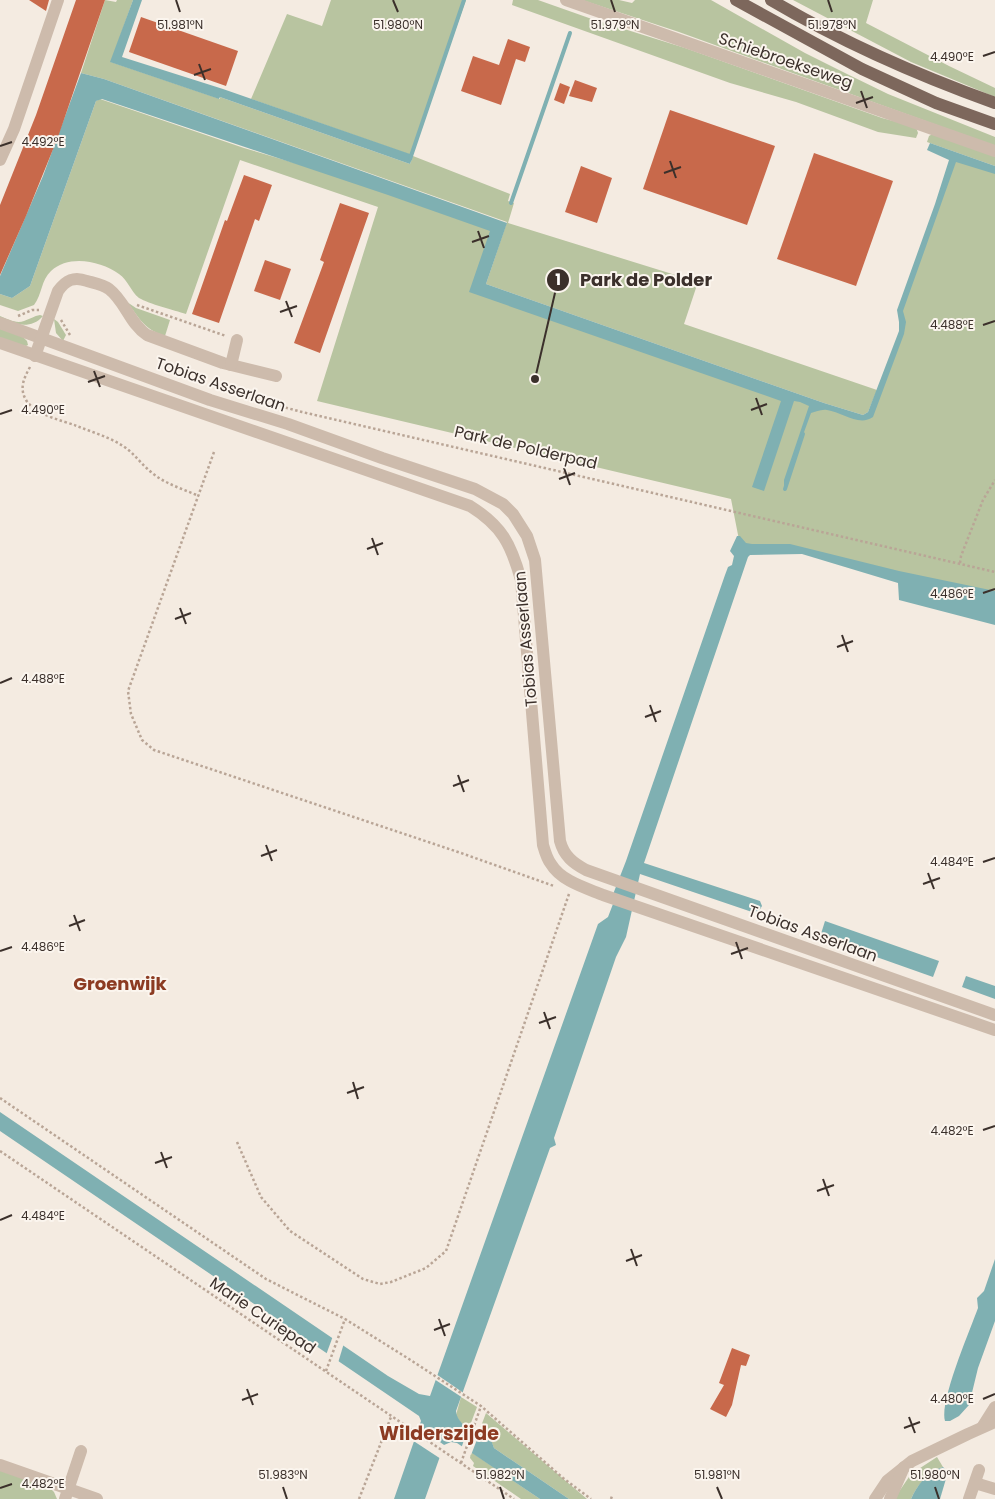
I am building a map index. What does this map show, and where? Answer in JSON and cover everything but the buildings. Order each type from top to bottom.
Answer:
[{"type":"main road","points":[[736,0],[862,69],[936,103],[995,124]]},
{"type":"main road","points":[[770,0],[872,54],[952,88],[995,103]]},
{"type":"street","points":[[0,160],[14,128],[58,0]]},
{"type":"street","name":"Schiebroekseweg","points":[[566,0],[995,151]]},
{"type":"street","points":[[35,356],[58,291],[63,283],[70,279],[78,278],[108,288],[139,329],[146,335],[231,365],[276,376]]},
{"type":"street","name":"Tobias Asserlaan","points":[[0,323],[210,400],[288,424],[475,489],[503,504],[513,514],[527,536],[534,560],[562,848],[574,864],[608,878],[995,1015]]},
{"type":"street","points":[[231,365],[237,340]]},
{"type":"street","name":"Tobias Asserlaan","points":[[0,343],[470,506],[484,515],[496,527],[514,554],[521,580],[543,845],[550,863],[562,876],[603,895],[995,1030]]},
{"type":"street","points":[[875,1499],[888,1481],[904,1467],[923,1455],[989,1424],[995,1407]]},
{"type":"street","points":[[66,1494],[81,1451]]},
{"type":"street","points":[[0,1465],[66,1494],[97,1499]]},
{"type":"street","points":[[890,1499],[904,1467]]},
{"type":"street","points":[[969,1499],[979,1470]]},
{"type":"street","points":[[975,1483],[995,1490]]},
{"type":"path","points":[[15,317],[32,310],[50,312],[58,316],[72,337]]},
{"type":"path","points":[[35,356],[23,381],[22,390],[26,400],[35,410],[122,445],[150,472],[168,483],[199,496]]},
{"type":"path","name":"Park de Polderpad","points":[[238,394],[302,412],[995,572]]},
{"type":"path","points":[[214,452],[128,691],[131,714],[142,740],[154,750],[461,853],[556,887]]},
{"type":"path","points":[[960,563],[983,500],[995,480]]},
{"type":"path","points":[[237,1142],[261,1197],[290,1231],[298,1237],[363,1279],[380,1284],[391,1282],[426,1268],[446,1251],[569,892],[566,891]]},
{"type":"path","points":[[0,1098],[266,1279],[344,1319],[481,1406],[563,1478],[591,1499]]},
{"type":"path","name":"Marie Curiepad","points":[[0,1151],[514,1499]]},
{"type":"path","points":[[326,1371],[344,1319]]},
{"type":"path","points":[[461,1463],[481,1406]]},
{"type":"path","points":[[359,1499],[391,1417]]},
{"type":"green space","points":[[105,0],[116,2],[117,0],[133,0],[111,62],[220,99],[220,97],[410,164],[413,156],[510,194],[508,201],[514,203],[508,223],[698,282],[684,324],[877,390],[868,412],[863,415],[824,403],[486,284],[507,222],[104,79],[81,73]]},
{"type":"green space","points":[[331,0],[466,0],[411,155],[251,99],[287,14],[322,26]]},
{"type":"green space","points":[[513,0],[538,0],[685,48],[882,118],[916,127],[918,133],[916,138],[878,132],[796,102],[730,83],[512,5]]},
{"type":"green space","points":[[582,0],[619,0],[632,3],[635,0],[711,0],[805,53],[888,94],[995,137],[995,146],[679,32]]},
{"type":"green space","points":[[793,0],[873,0],[866,23],[995,88],[995,97],[911,62]]},
{"type":"green space","points":[[100,99],[244,148],[497,223],[478,289],[863,418],[870,414],[904,325],[900,312],[953,155],[995,171],[995,610],[905,577],[788,547],[740,545],[731,499],[317,401],[378,207],[240,160],[186,314],[139,298],[125,279],[112,269],[85,261],[67,262],[51,271],[45,279],[34,305],[18,311],[0,305],[0,294],[12,298],[30,286],[96,101]]},
{"type":"green space","points":[[934,133],[995,155],[995,166],[927,142],[929,136]]},
{"type":"green space","points":[[127,302],[136,308],[170,320],[165,336],[147,327]]},
{"type":"green space","points":[[40,315],[43,316],[33,323],[23,325],[0,320],[0,316],[12,321],[21,322]]},
{"type":"green space","points":[[54,319],[66,335],[63,341],[56,333]]},
{"type":"green space","points":[[0,327],[23,337],[28,345],[0,340]]},
{"type":"green space","points":[[461,1397],[477,1407],[469,1428],[460,1422],[456,1415]]},
{"type":"green space","points":[[486,1413],[587,1499],[569,1499],[494,1448],[490,1438],[485,1439],[478,1434]]},
{"type":"green space","points":[[471,1452],[540,1499],[521,1499],[473,1466],[474,1463],[470,1458]]},
{"type":"green space","points":[[937,1457],[943,1467],[933,1472],[924,1480],[916,1489],[911,1499],[894,1499],[911,1474]]},
{"type":"green space","points":[[0,1469],[49,1487],[57,1499],[0,1499]]},
{"type":"water","points":[[133,0],[142,0],[122,57],[223,89],[410,154],[413,156],[410,164],[220,97],[219,99],[110,62]]},
{"type":"water","points":[[81,73],[104,79],[507,223],[486,284],[863,415],[868,412],[899,331],[897,310],[949,160],[927,150],[930,143],[995,166],[995,174],[956,162],[903,311],[906,322],[904,334],[873,417],[868,420],[856,420],[827,410],[811,413],[784,487],[784,480],[809,406],[794,401],[764,491],[752,487],[781,401],[469,292],[490,231],[102,99],[96,101],[30,286],[12,298],[0,294],[0,276],[43,176]]},
{"type":"water","points":[[737,536],[740,536],[746,543],[790,544],[899,571],[995,591],[995,625],[899,600],[898,583],[802,554],[750,555],[748,557],[644,863],[760,901],[762,906],[759,911],[752,912],[640,874],[626,937],[616,957],[554,1138],[556,1145],[550,1148],[456,1411],[459,1420],[467,1428],[485,1439],[490,1437],[494,1448],[569,1499],[540,1499],[457,1443],[451,1442],[444,1445],[425,1499],[394,1499],[421,1421],[419,1416],[0,1131],[0,1112],[388,1376],[419,1394],[430,1396],[598,924],[608,917],[613,904],[610,902],[725,575],[728,567],[732,565],[734,556],[730,551]]},
{"type":"water","points":[[825,921],[939,961],[933,977],[820,937]]},
{"type":"water","points":[[966,976],[995,986],[995,999],[962,987]]},
{"type":"water","points":[[995,1259],[995,1321],[978,1368],[969,1405],[959,1416],[950,1421],[945,1421],[946,1398],[962,1348],[978,1308],[977,1298],[984,1291]]},
{"type":"water","points":[[943,1467],[948,1472],[940,1499],[911,1499],[924,1479]]},
{"type":"pier","points":[[333,1336],[344,1343],[338,1363],[326,1355]]},
{"type":"pier","points":[[436,1374],[465,1394],[463,1398],[434,1379]]},
{"type":"pier","points":[[469,1425],[480,1432],[471,1455],[461,1449]]},
{"type":"pier","points":[[417,1426],[447,1447],[441,1459],[412,1440]]},
{"type":"waterway","points":[[410,159],[464,0]]},
{"type":"waterway","points":[[511,203],[570,33]]},
{"type":"waterway","points":[[785,489],[803,434]]},
{"type":"place","name":"Park de Polder","points":[[535,379]]},
{"type":"district","name":"Groenwijk","points":[[120,984]]},
{"type":"district","name":"Wilderszijde","points":[[439,1433]]}]
